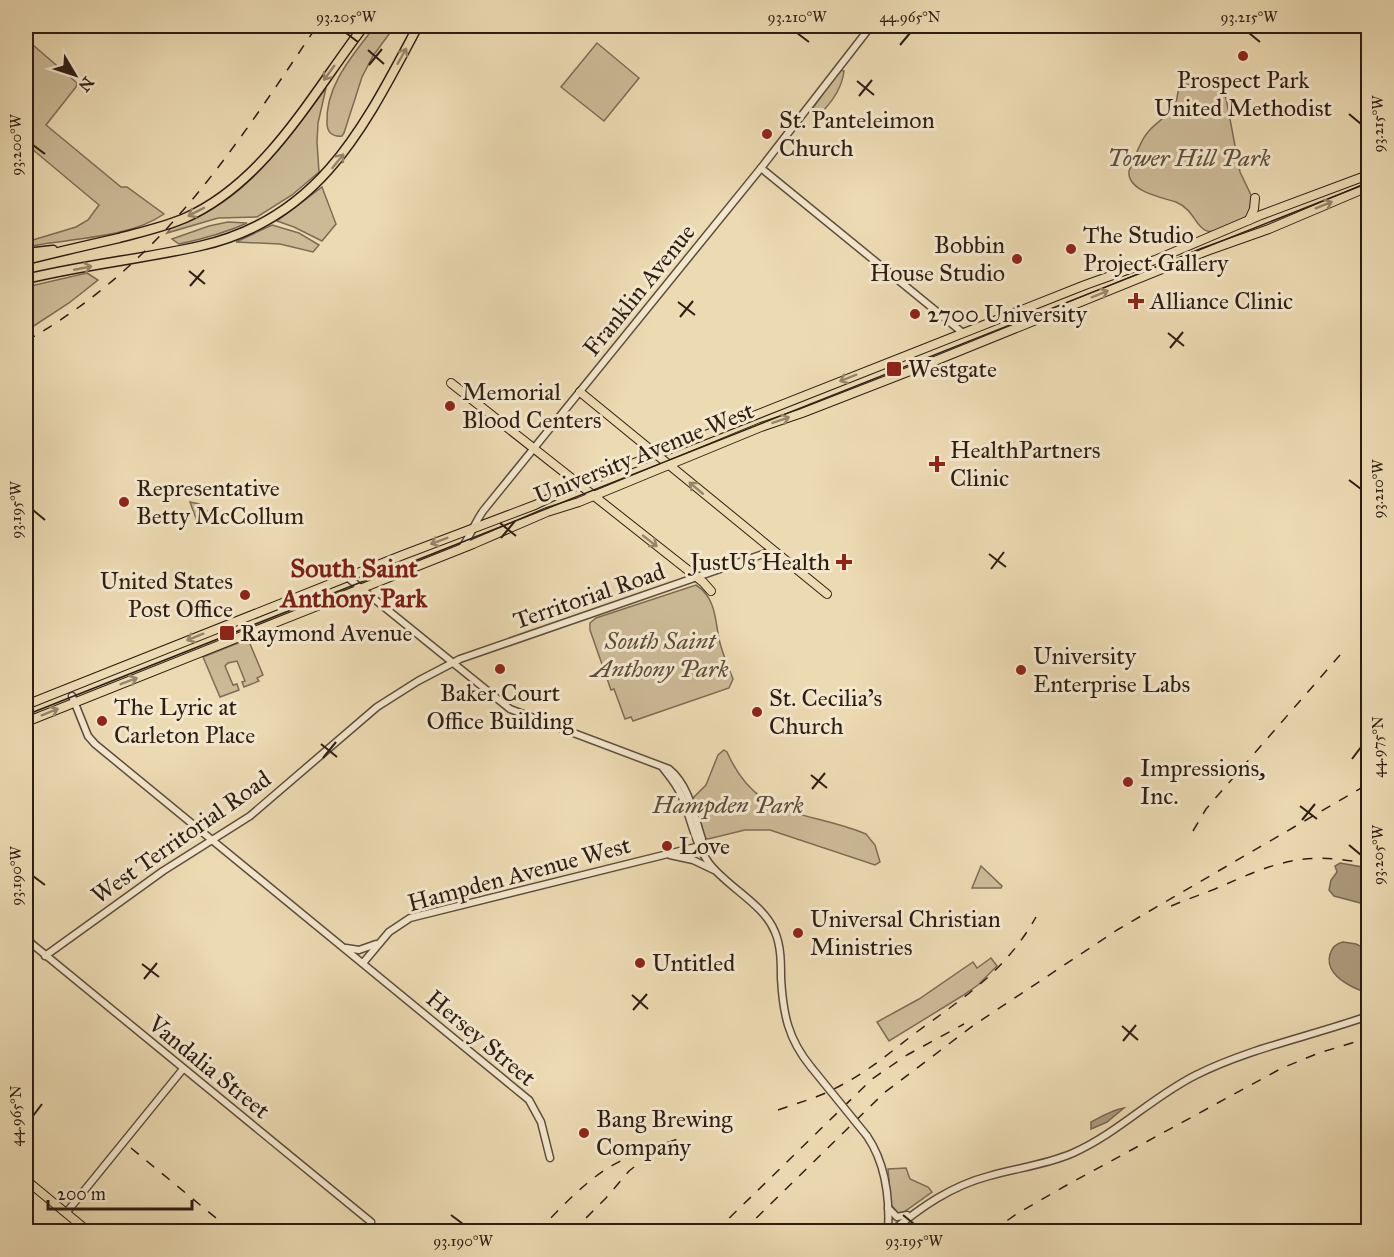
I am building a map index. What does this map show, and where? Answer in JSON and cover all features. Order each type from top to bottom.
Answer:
[{"type":"highway","points":[[26,260],[171,224],[201,210],[227,194],[250,174],[274,147],[364,26]]},
{"type":"highway","points":[[26,279],[200,246],[233,236],[271,219],[305,194],[342,157],[418,26]]},
{"type":"highway","points":[[26,252],[47,249],[63,251]]},
{"type":"main road","name":"University Avenue West","points":[[26,705],[535,505],[656,454],[1368,175]]},
{"type":"main road","name":"University Avenue West","points":[[26,722],[73,699],[361,588],[523,522],[595,496],[761,427],[802,414],[1368,188]]},
{"type":"main road","points":[[1250,220],[1255,198]]},
{"type":"main road","points":[[451,383],[703,582],[711,591]]},
{"type":"main road","points":[[580,392],[827,594]]},
{"type":"main road","points":[[26,1180],[89,1232]]},
{"type":"street","name":"Franklin Avenue","points":[[460,549],[468,540],[483,512],[761,168],[871,26]]},
{"type":"street","points":[[761,168],[963,333]]},
{"type":"street","name":"Territorial Road","points":[[452,663],[772,551]]},
{"type":"street","points":[[347,577],[510,709],[672,771],[685,789],[702,839],[700,846],[709,863],[764,915],[775,932],[780,955],[783,1008],[789,1030],[796,1048],[867,1136],[876,1151],[884,1170],[889,1232]]},
{"type":"street","name":"West Territorial Road","points":[[45,956],[163,871],[250,816],[378,706],[452,663]]},
{"type":"street","name":"Hersey Street","points":[[73,699],[88,736],[95,744],[529,1100],[541,1122],[550,1158]]},
{"type":"street","name":"Hampden Avenue West","points":[[363,963],[396,926],[410,918],[700,846]]},
{"type":"street","points":[[666,854],[693,860],[717,872]]},
{"type":"street","name":"Vandalia Street","points":[[26,939],[371,1222]]},
{"type":"street","points":[[341,946],[357,950],[370,948],[380,943]]},
{"type":"street","points":[[889,1232],[933,1199],[966,1183],[1041,1164],[1089,1146],[1174,1088],[1210,1068],[1368,1016]]},
{"type":"street","points":[[66,1213],[183,1069]]},
{"type":"street","points":[[888,1208],[897,1217],[912,1214]]},
{"type":"green space","points":[[375,26],[395,26],[373,56],[362,77],[344,133],[342,136],[333,135],[327,123],[328,109],[336,83],[350,59]]},
{"type":"green space","points":[[26,39],[77,83],[46,125],[121,187],[127,187],[164,214],[149,222],[116,233],[26,247],[26,242],[76,227],[88,220],[99,205],[26,144]]},
{"type":"green space","points":[[597,43],[639,78],[604,121],[561,87]]},
{"type":"green space","points":[[840,70],[844,71],[836,94],[821,113],[813,114],[813,108]]},
{"type":"green space","name":"Tower Hill Park","points":[[1185,84],[1213,88],[1226,98],[1240,172],[1251,195],[1253,207],[1245,217],[1217,231],[1203,229],[1184,207],[1146,192],[1133,184],[1130,178],[1129,171],[1142,141],[1151,128],[1172,108],[1178,90]]},
{"type":"green space","points":[[326,88],[318,123],[319,172],[292,195],[257,217],[218,218],[167,233],[171,228],[220,204],[241,188],[277,152]]},
{"type":"green space","points":[[322,187],[336,224],[322,241],[277,221]]},
{"type":"green space","points":[[228,222],[247,223],[179,244],[172,239],[209,226]]},
{"type":"green space","points":[[272,225],[299,233],[319,245],[313,252],[280,244],[236,242]]},
{"type":"green space","points":[[87,273],[98,280],[69,303],[26,331],[26,287]]},
{"type":"green space","points":[[190,502],[199,504],[214,517],[198,524]]},
{"type":"green space","name":"South Saint Anthony Park","points":[[696,585],[703,590],[714,609],[720,644],[733,679],[729,688],[633,721],[631,717],[625,719],[614,689],[611,690],[590,630],[590,623],[596,618]]},
{"type":"green space","points":[[248,639],[263,675],[257,678],[259,681],[244,687],[242,682],[245,681],[237,661],[228,663],[225,666],[233,685],[237,684],[239,690],[220,697],[203,657]]},
{"type":"green space","name":"Hampden Park","points":[[724,750],[739,775],[753,791],[786,810],[866,834],[875,845],[880,862],[875,865],[770,830],[745,830],[705,838],[691,800],[706,785],[718,755]]},
{"type":"green space","points":[[981,866],[1002,886],[1001,888],[972,888]]},
{"type":"green space","points":[[991,958],[997,966],[978,985],[889,1041],[877,1022],[919,999],[973,962],[977,968]]},
{"type":"green space","points":[[906,1168],[910,1179],[928,1187],[932,1192],[904,1212],[898,1213],[891,1205],[888,1169]]},
{"type":"shaded area","points":[[1340,863],[1368,868],[1368,905],[1334,896],[1329,890],[1331,880],[1337,872],[1335,866]]},
{"type":"shaded area","points":[[1343,942],[1356,944],[1368,950],[1368,992],[1345,983],[1331,969],[1330,954],[1334,947]]},
{"type":"shaded area","points":[[1124,1108],[1107,1122],[1091,1129],[1091,1122]]},
{"type":"tram line","points":[[26,715],[1368,183]]},
{"type":"railway","points":[[26,341],[74,311],[117,277],[155,241],[191,202],[224,160],[317,26]]},
{"type":"railway","points":[[1193,831],[1206,809],[1340,655]]},
{"type":"railway","points":[[742,1232],[884,1093],[974,1025],[1117,930],[1368,784]]},
{"type":"railway","points":[[1171,906],[1255,872],[1289,861],[1325,858],[1368,864]]},
{"type":"railway","points":[[778,1110],[814,1098],[856,1077],[966,996],[997,969],[1024,936],[1036,917]]},
{"type":"railway","points":[[715,1232],[872,1079],[907,1055],[964,1024]]},
{"type":"railway","points":[[991,1232],[1018,1213],[1067,1185],[1282,1068],[1319,1053],[1368,1038]]},
{"type":"railway","points":[[537,1232],[565,1203],[605,1170],[638,1153],[684,1137]]},
{"type":"railway","points":[[131,1148],[233,1232]]},
{"type":"railway","points":[[572,1232],[629,1171],[648,1156]]},
{"type":"place","name":"Prospect Park United Methodist","points":[[1243,56]]},
{"type":"place","name":"St. Panteleimon Church","points":[[767,134]]},
{"type":"place","name":"The Studio Project Gallery","points":[[1071,249]]},
{"type":"place","name":"Bobbin House Studio","points":[[1017,259]]},
{"type":"place","name":"Alliance Clinic","points":[[1136,301]]},
{"type":"place","name":"2700 University","points":[[915,314]]},
{"type":"place","name":"Westgate","points":[[894,369]]},
{"type":"place","name":"Memorial Blood Centers","points":[[450,406]]},
{"type":"place","name":"HealthPartners Clinic","points":[[937,464]]},
{"type":"place","name":"Representative Betty McCollum","points":[[124,502]]},
{"type":"place","name":"JustUs Health","points":[[844,562]]},
{"type":"place","name":"United States Post Office","points":[[245,595]]},
{"type":"place","name":"Raymond Avenue","points":[[227,633]]},
{"type":"place","name":"Baker Court Office Building","points":[[500,669]]},
{"type":"place","name":"University Enterprise Labs","points":[[1021,670]]},
{"type":"place","name":"St. Cecilia's Church","points":[[757,712]]},
{"type":"place","name":"The Lyric at Carleton Place","points":[[102,721]]},
{"type":"place","name":"Impressions, Inc.","points":[[1128,782]]},
{"type":"place","name":"Love","points":[[667,846]]},
{"type":"place","name":"Universal Christian Ministries","points":[[798,933]]},
{"type":"place","name":"Untitled","points":[[640,963]]},
{"type":"place","name":"Bang Brewing Company","points":[[584,1133]]},
{"type":"district","name":"South Saint Anthony Park","points":[[354,583]]}]
